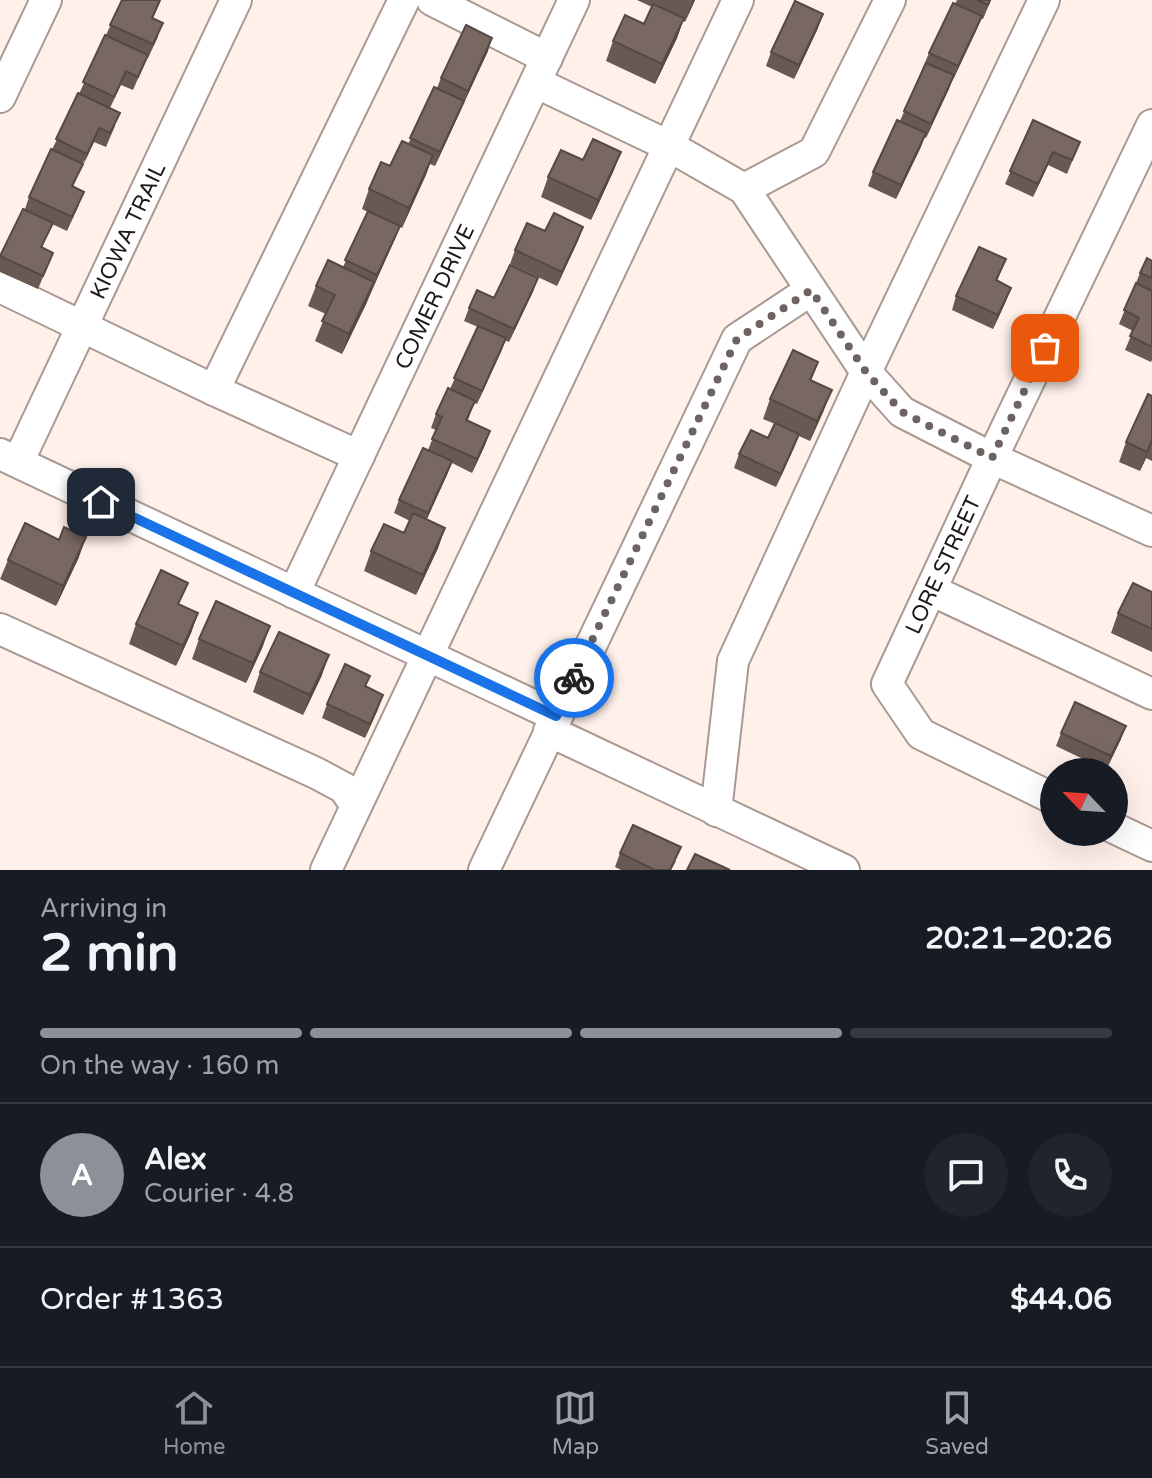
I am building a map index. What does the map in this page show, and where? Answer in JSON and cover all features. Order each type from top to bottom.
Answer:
[{"type":"street","points":[[0,97],[46,0]]},
{"type":"street","name":"KIOWA TRAIL","points":[[9,458],[81,326],[236,0]]},
{"type":"street","points":[[214,390],[404,0]]},
{"type":"street","points":[[432,0],[542,70],[744,189],[866,372],[902,412],[992,458],[1152,531]]},
{"type":"street","name":"COMER DRIVE","points":[[294,593],[574,0]]},
{"type":"street","points":[[326,870],[738,0]]},
{"type":"street","points":[[744,189],[814,152],[890,0]]},
{"type":"street","points":[[716,811],[733,661],[866,372],[1044,0]]},
{"type":"street","name":"LORE STREET","points":[[1040,792],[921,734],[887,684],[1152,125]]},
{"type":"street","points":[[0,287],[359,456]]},
{"type":"street","points":[[489,869],[552,724],[737,339],[811,290]]},
{"type":"street","points":[[9,458],[429,655],[716,811],[844,870]]},
{"type":"street","points":[[931,590],[1152,694]]},
{"type":"street","points":[[0,629],[316,773],[344,788],[356,806]]},
{"type":"street","points":[[1128,835],[1152,846]]},
{"type":"building","points":[[122,0],[160,0],[152,18],[163,23],[153,44],[110,25]]},
{"type":"building","points":[[795,1],[823,14],[799,65],[771,52]]},
{"type":"building","points":[[953,3],[982,16],[958,66],[929,53]]},
{"type":"building","points":[[653,4],[684,18],[662,64],[613,41],[625,15],[644,24]]},
{"type":"building","points":[[466,25],[492,38],[468,91],[441,78]]},
{"type":"building","points":[[105,35],[148,55],[138,77],[126,71],[114,97],[83,82]]},
{"type":"building","points":[[926,63],[954,75],[931,124],[904,111]]},
{"type":"building","points":[[434,87],[464,101],[440,152],[410,138]]},
{"type":"building","points":[[78,93],[120,113],[110,133],[99,128],[87,154],[56,139]]},
{"type":"building","points":[[897,120],[926,133],[901,185],[873,172]]},
{"type":"building","points":[[1033,120],[1080,142],[1072,160],[1053,152],[1038,184],[1010,171]]},
{"type":"building","points":[[593,139],[621,152],[598,200],[548,177],[561,150],[583,160]]},
{"type":"building","points":[[402,141],[433,155],[409,208],[369,189],[381,162],[390,166]]},
{"type":"building","points":[[51,149],[83,164],[72,186],[84,192],[72,217],[29,197]]},
{"type":"building","points":[[23,209],[53,223],[41,247],[53,253],[43,276],[0,256]]},
{"type":"building","points":[[368,211],[400,226],[377,275],[345,260]]},
{"type":"building","points":[[554,213],[583,227],[562,272],[515,250],[527,223],[545,231]]},
{"type":"building","points":[[979,247],[1006,259],[996,280],[1011,288],[998,315],[956,296]]},
{"type":"building","points":[[1147,258],[1152,261],[1152,278],[1140,273]]},
{"type":"building","points":[[328,260],[374,282],[349,334],[322,321],[335,295],[316,286]]},
{"type":"building","points":[[510,265],[538,278],[514,329],[469,308],[477,290],[494,298]]},
{"type":"building","points":[[1136,283],[1152,291],[1152,347],[1130,336],[1139,318],[1124,310]]},
{"type":"building","points":[[478,326],[506,338],[482,391],[454,378]]},
{"type":"building","points":[[793,350],[818,362],[810,380],[832,390],[817,421],[770,399]]},
{"type":"building","points":[[448,388],[475,401],[466,420],[490,431],[477,459],[432,439],[442,417],[436,414]]},
{"type":"building","points":[[1148,394],[1152,396],[1152,440],[1147,452],[1126,442]]},
{"type":"building","points":[[775,423],[799,434],[781,474],[739,454],[751,430],[768,438]]},
{"type":"building","points":[[423,448],[452,461],[428,513],[399,500]]},
{"type":"building","points":[[413,513],[445,528],[423,575],[371,551],[384,524],[404,533]]},
{"type":"building","points":[[25,523],[59,540],[64,527],[86,537],[63,586],[8,560]]},
{"type":"building","points":[[161,570],[188,583],[178,604],[198,613],[183,646],[136,624]]},
{"type":"building","points":[[1133,583],[1152,592],[1152,629],[1118,613]]},
{"type":"building","points":[[216,601],[270,626],[253,663],[199,639]]},
{"type":"building","points":[[279,632],[329,655],[310,695],[260,672]]},
{"type":"building","points":[[345,664],[370,676],[365,686],[383,695],[370,724],[327,704]]},
{"type":"building","points":[[1075,702],[1126,726],[1111,756],[1061,733]]},
{"type":"building","points":[[633,825],[681,847],[670,870],[655,870],[620,853]]},
{"type":"building","points":[[695,854],[730,870],[687,870]]},
{"type":"way so far","points":[[574,678],[737,339],[811,290],[866,372],[902,412],[992,458],[1045,348]]},
{"type":"route","points":[[101,502],[556,716],[574,678]]}]
